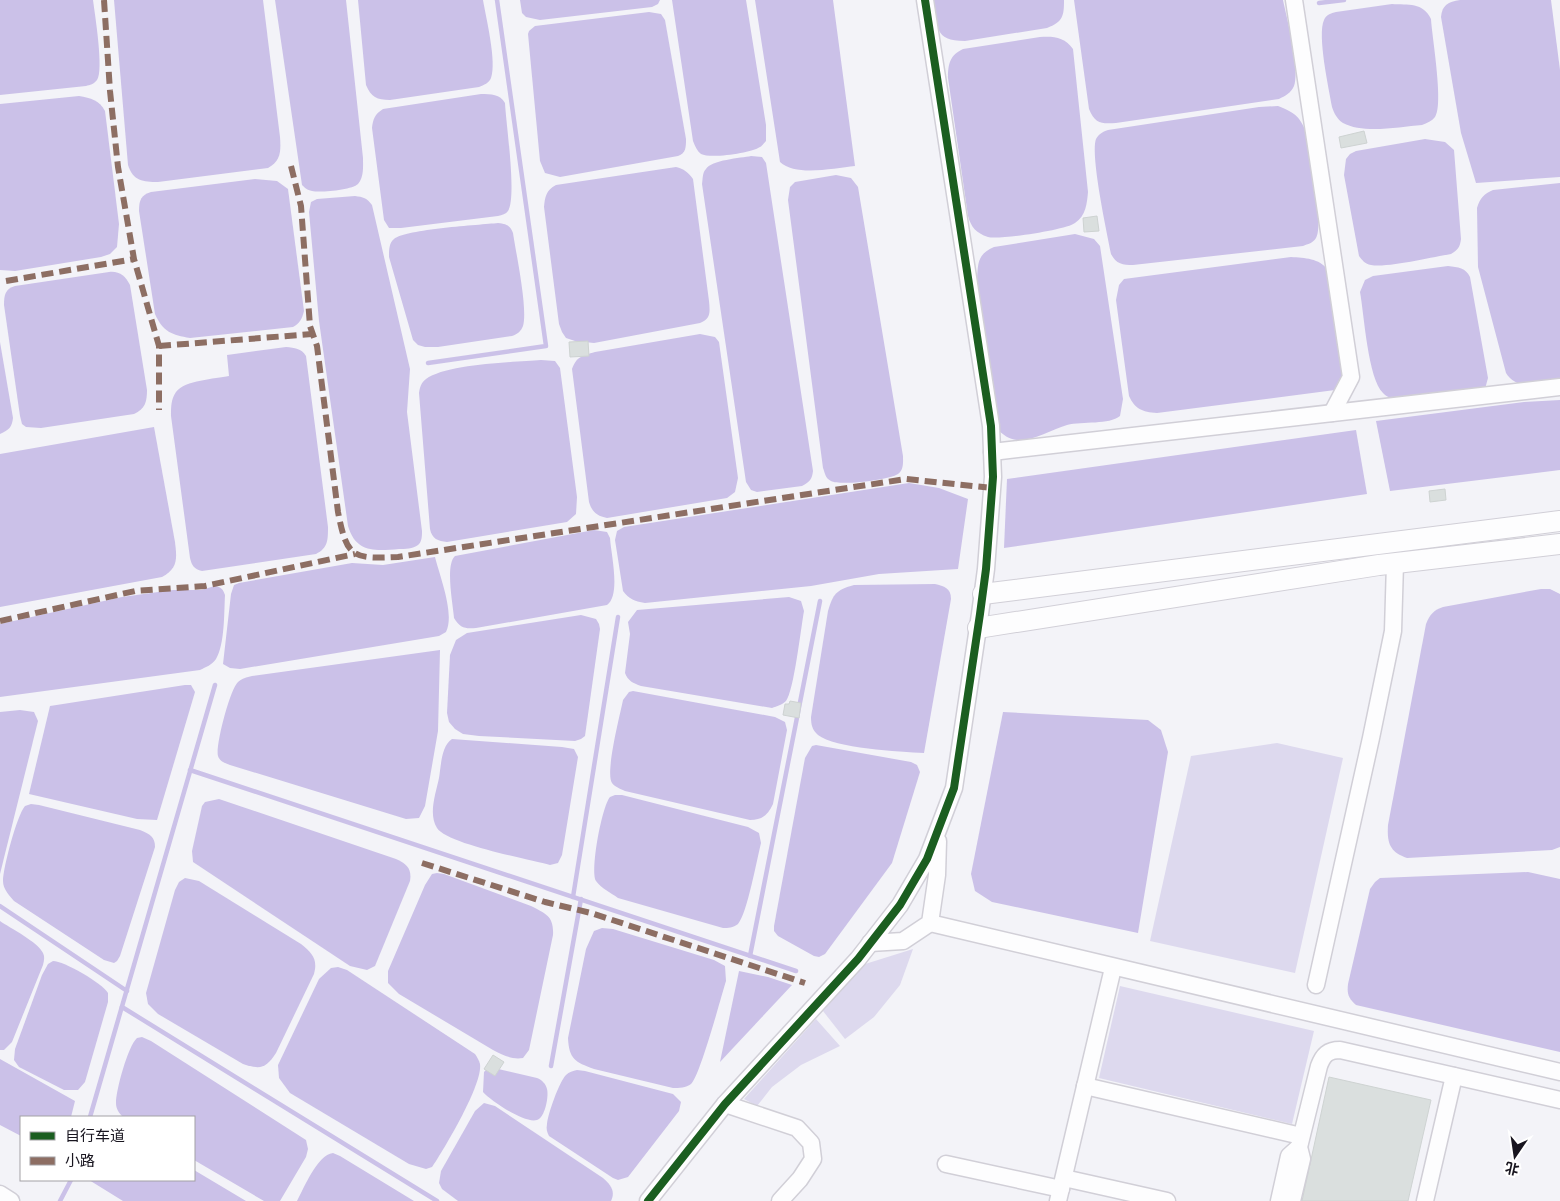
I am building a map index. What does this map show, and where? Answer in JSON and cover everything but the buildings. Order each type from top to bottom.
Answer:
[{"type":"main road","points":[[983,594],[1560,521]]},
{"type":"main road","points":[[978,628],[1395,564],[1560,544]]},
{"type":"street","points":[[648,1201],[726,1104],[858,959],[900,905],[927,859],[954,788],[983,594],[993,477],[989,416],[926,0]]},
{"type":"street","points":[[1294,0],[1351,377],[1332,413]]},
{"type":"street","points":[[992,452],[1560,387]]},
{"type":"street","points":[[1316,985],[1393,631],[1395,564]]},
{"type":"street","points":[[930,923],[937,875],[938,830]]},
{"type":"street","points":[[870,943],[903,941],[930,923],[1113,968],[1560,1072]]},
{"type":"street","points":[[1061,1189],[1113,968]]},
{"type":"street","points":[[1292,1201],[1302,1160],[1300,1142],[1321,1059],[1326,1053],[1333,1050],[1340,1050],[1560,1100]]},
{"type":"street","points":[[1425,1201],[1454,1076]]},
{"type":"street","points":[[1085,1086],[1300,1142]]},
{"type":"street","points":[[726,1104],[798,1128],[810,1143],[813,1159],[800,1179],[780,1201]]},
{"type":"street","points":[[1279,1201],[1290,1156],[1300,1142]]},
{"type":"street","points":[[946,1164],[1061,1189],[1167,1201]]},
{"type":"street","points":[[0,1194],[11,1201]]},
{"type":"shaded area","points":[[0,0],[93,0],[100,66],[97,80],[86,86],[0,95]]},
{"type":"shaded area","points":[[114,0],[263,0],[280,137],[280,151],[276,162],[268,168],[158,182],[139,180],[133,174],[128,165]]},
{"type":"shaded area","points":[[275,0],[346,0],[363,158],[363,172],[358,184],[355,186],[316,192],[302,185]]},
{"type":"shaded area","points":[[358,0],[483,0],[493,62],[490,80],[479,87],[390,100],[375,97],[366,85]]},
{"type":"shaded area","points":[[520,0],[660,0],[658,4],[652,7],[540,20],[526,17],[522,13]]},
{"type":"shaded area","points":[[672,0],[746,0],[766,125],[766,141],[760,147],[722,156],[701,154],[696,148],[693,141]]},
{"type":"shaded area","points":[[755,0],[833,0],[855,166],[826,170],[805,170],[787,167],[780,162]]},
{"type":"shaded area","points":[[934,0],[1064,0],[1064,6],[1062,18],[1047,28],[965,41],[947,38],[942,35],[937,24]]},
{"type":"shaded area","points":[[1074,0],[1283,0],[1294,56],[1294,86],[1290,92],[1279,99],[1116,123],[1100,122],[1094,118],[1089,109]]},
{"type":"shaded area","points":[[1460,0],[1551,0],[1560,70],[1560,177],[1476,183],[1461,133],[1441,17],[1444,7],[1449,3]]},
{"type":"shaded area","points":[[1392,4],[1419,7],[1431,19],[1438,85],[1435,117],[1422,125],[1381,129],[1351,126],[1339,120],[1332,107],[1323,49],[1322,27],[1324,20],[1334,12]]},
{"type":"shaded area","points":[[649,12],[661,14],[665,20],[686,139],[684,151],[678,156],[560,177],[545,173],[540,161],[529,31],[535,26]]},
{"type":"shaded area","points":[[1040,37],[1058,38],[1066,42],[1073,49],[1088,192],[1084,213],[1079,220],[1069,226],[1018,236],[988,237],[980,234],[975,229],[968,216],[948,78],[949,64],[955,54],[963,49]]},
{"type":"shaded area","points":[[481,94],[498,96],[505,103],[511,176],[508,211],[498,216],[389,228],[384,220],[372,128],[376,115],[383,109]]},
{"type":"shaded area","points":[[79,96],[94,100],[105,111],[119,224],[117,247],[110,254],[101,257],[15,271],[0,270],[0,104]]},
{"type":"shaded area","points":[[1278,106],[1297,116],[1307,134],[1316,188],[1318,219],[1318,231],[1313,241],[1303,246],[1133,265],[1123,264],[1115,260],[1111,254],[1095,161],[1096,139],[1102,132],[1259,107]]},
{"type":"shaded area","points":[[1425,139],[1445,142],[1454,150],[1461,239],[1459,246],[1451,254],[1422,260],[1379,266],[1367,264],[1359,256],[1344,175],[1346,159],[1356,151]]},
{"type":"shaded area","points":[[751,156],[762,157],[766,163],[813,471],[810,480],[802,486],[757,492],[751,490],[746,482],[702,184],[704,172],[714,163]]},
{"type":"shaded area","points":[[676,167],[686,171],[693,179],[709,301],[708,317],[700,323],[594,343],[566,338],[559,324],[544,207],[548,192],[556,185]]},
{"type":"shaded area","points":[[836,175],[851,178],[858,187],[903,456],[902,468],[898,474],[854,483],[831,481],[826,477],[823,468],[788,200],[790,187],[795,182]]},
{"type":"shaded area","points":[[255,179],[277,181],[288,189],[304,311],[300,320],[293,327],[190,338],[169,332],[161,325],[155,314],[139,211],[141,198],[151,192]]},
{"type":"shaded area","points":[[1560,183],[1560,385],[1523,385],[1511,379],[1506,373],[1478,267],[1477,208],[1483,197],[1493,190]]},
{"type":"shaded area","points":[[355,196],[365,198],[372,205],[410,369],[407,412],[422,539],[419,544],[409,548],[374,550],[361,546],[352,535],[348,526],[319,321],[309,212],[311,202],[317,199]]},
{"type":"shaded area","points":[[498,223],[507,225],[513,233],[524,307],[523,326],[518,333],[512,336],[438,347],[418,345],[413,340],[389,257],[391,243],[394,239],[413,233]]},
{"type":"shaded area","points":[[1075,234],[1094,239],[1100,246],[1123,399],[1120,416],[1109,421],[1067,425],[1030,439],[1011,439],[997,429],[977,279],[980,259],[994,247]]},
{"type":"shaded area","points":[[1291,257],[1316,261],[1328,270],[1347,367],[1342,388],[1157,413],[1143,411],[1134,404],[1129,396],[1116,300],[1119,285],[1124,279]]},
{"type":"shaded area","points":[[1448,266],[1464,270],[1470,277],[1488,378],[1485,389],[1397,399],[1387,396],[1378,386],[1367,346],[1360,292],[1365,280],[1373,276]]},
{"type":"shaded area","points":[[116,272],[122,275],[130,285],[147,390],[145,405],[134,414],[41,428],[26,427],[22,424],[20,416],[4,305],[6,293],[15,286]]},
{"type":"shaded area","points":[[700,334],[715,337],[719,342],[738,478],[735,492],[727,498],[607,518],[598,515],[593,511],[589,502],[572,369],[576,361],[580,357],[595,352]]},
{"type":"shaded area","points":[[0,342],[13,418],[10,428],[0,434]]},
{"type":"shaded area","points":[[286,347],[300,350],[306,356],[328,527],[325,546],[316,554],[199,570],[194,567],[190,558],[171,416],[173,397],[180,388],[186,385],[229,376],[227,355]]},
{"type":"shaded area","points":[[555,361],[560,368],[577,497],[576,514],[567,522],[447,542],[436,539],[430,529],[420,387],[426,379],[449,370],[498,363]]},
{"type":"shaded area","points":[[1560,400],[1560,470],[1390,491],[1376,421],[1524,402]]},
{"type":"shaded area","points":[[154,427],[175,542],[176,558],[171,570],[162,577],[0,607],[0,454]]},
{"type":"shaded area","points":[[1356,430],[1367,494],[1004,548],[1007,479]]},
{"type":"shaded area","points":[[909,483],[939,488],[968,499],[958,569],[879,574],[811,586],[645,603],[632,599],[623,591],[615,540],[617,531],[624,527]]},
{"type":"shaded area","points":[[594,530],[607,532],[610,538],[614,593],[607,605],[476,628],[463,627],[454,618],[450,568],[455,556]]},
{"type":"shaded area","points":[[435,557],[446,595],[449,616],[446,632],[439,636],[240,669],[230,668],[223,664],[231,594],[234,585],[352,563],[383,565]]},
{"type":"shaded area","points":[[935,584],[946,588],[950,592],[951,599],[924,753],[852,746],[818,735],[812,727],[811,717],[828,611],[836,594],[854,585]]},
{"type":"shaded area","points":[[215,586],[222,589],[225,595],[223,628],[219,653],[216,659],[207,667],[200,670],[0,697],[0,624],[122,597],[173,590],[201,590]]},
{"type":"shaded area","points":[[1550,589],[1560,594],[1560,847],[1552,850],[1407,858],[1401,856],[1390,846],[1388,825],[1426,624],[1433,613],[1443,607]]},
{"type":"shaded area","points":[[789,597],[801,601],[804,611],[792,685],[786,701],[781,704],[772,708],[641,686],[626,676],[630,634],[628,622],[637,610]]},
{"type":"shaded area","points":[[581,615],[596,619],[600,629],[585,736],[575,741],[479,736],[463,734],[449,722],[447,713],[450,655],[456,640],[467,633]]},
{"type":"shaded area","points":[[440,650],[438,731],[425,806],[419,818],[406,819],[230,765],[223,762],[218,756],[221,730],[227,706],[235,687],[242,679],[252,676]]},
{"type":"shaded area","points":[[191,685],[195,692],[157,820],[137,819],[29,794],[50,706]]},
{"type":"shaded area","points":[[633,691],[775,717],[785,722],[787,730],[773,804],[767,814],[761,818],[750,820],[625,791],[613,784],[610,777],[610,768],[616,730],[623,700],[629,692]]},
{"type":"shaded area","points":[[20,710],[34,712],[38,721],[0,874],[0,712]]},
{"type":"shaded area","points":[[1003,712],[1148,720],[1161,730],[1168,752],[1138,933],[992,902],[975,891],[971,874]]},
{"type":"shaded area","points":[[452,739],[574,749],[578,757],[562,855],[558,863],[550,865],[471,845],[444,834],[437,828],[433,816],[433,803],[444,752],[448,742]]},
{"type":"shaded area","points":[[1277,743],[1343,758],[1295,973],[1150,941],[1191,756]]},
{"type":"shaded area","points":[[816,745],[911,762],[917,765],[920,772],[892,863],[825,954],[819,957],[778,936],[774,931],[805,758],[812,746]]},
{"type":"shaded area","points":[[622,795],[748,827],[759,833],[761,843],[745,909],[738,924],[723,928],[618,898],[598,884],[595,875],[595,864],[598,838],[607,803],[610,797]]},
{"type":"shaded area","points":[[219,799],[396,859],[406,865],[410,873],[410,881],[375,966],[367,970],[350,966],[193,862],[192,851],[202,806],[205,802]]},
{"type":"shaded area","points":[[31,804],[140,830],[153,838],[155,847],[120,956],[114,963],[104,960],[14,901],[5,889],[3,884],[4,874],[15,830],[25,806]]},
{"type":"shaded area","points":[[1528,872],[1560,879],[1560,1052],[1356,1005],[1351,1000],[1348,993],[1348,984],[1370,889],[1380,878]]},
{"type":"shaded area","points":[[437,873],[531,906],[548,916],[552,924],[553,935],[529,1050],[523,1058],[511,1058],[493,1050],[399,994],[388,983],[388,971],[425,885],[432,874]]},
{"type":"shaded area","points":[[185,878],[199,881],[301,944],[315,960],[314,974],[276,1053],[266,1065],[254,1067],[243,1064],[158,1014],[148,1004],[146,993],[175,890],[179,882]]},
{"type":"shaded area","points":[[0,921],[36,944],[43,953],[44,958],[43,965],[12,1042],[4,1050],[0,1050]]},
{"type":"shaded area","points":[[602,928],[613,929],[714,960],[725,966],[726,981],[700,1067],[691,1084],[673,1088],[594,1069],[574,1059],[570,1051],[568,1038],[586,949],[594,931]]},
{"type":"shaded area","points":[[913,949],[900,985],[874,1017],[845,1039],[823,1011],[862,965]]},
{"type":"shaded area","points":[[53,961],[82,973],[108,993],[108,1002],[85,1082],[78,1090],[64,1090],[19,1067],[14,1060],[15,1049],[42,975],[48,964]]},
{"type":"shaded area","points":[[338,967],[347,970],[475,1054],[479,1060],[479,1073],[469,1101],[432,1167],[426,1169],[409,1164],[290,1093],[279,1078],[278,1065],[319,979],[331,968]]},
{"type":"shaded area","points":[[739,971],[768,977],[792,985],[720,1062]]},
{"type":"shaded area","points":[[1120,986],[1314,1031],[1292,1124],[1099,1078]]},
{"type":"shaded area","points":[[816,1019],[840,1046],[801,1065],[772,1087],[757,1106],[744,1099]]},
{"type":"shaded area","points":[[142,1037],[151,1041],[306,1140],[308,1149],[306,1157],[280,1201],[264,1201],[195,1161],[195,1116],[122,1116],[120,1114],[116,1103],[118,1088],[130,1050],[137,1038]]},
{"type":"shaded area","points":[[0,1059],[75,1101],[71,1116],[20,1116],[20,1135],[0,1125]]},
{"type":"shaded area","points":[[494,1068],[537,1078],[544,1082],[547,1089],[546,1106],[540,1118],[537,1120],[525,1119],[500,1106],[483,1092],[484,1072]]},
{"type":"shaded area","points":[[577,1070],[673,1094],[681,1102],[679,1111],[628,1177],[618,1180],[613,1178],[548,1135],[548,1119],[557,1091],[566,1075]]},
{"type":"shaded area","points":[[484,1103],[495,1106],[603,1178],[612,1188],[611,1201],[458,1201],[442,1189],[439,1183],[441,1171],[475,1111]]},
{"type":"shaded area","points":[[333,1153],[414,1201],[297,1201],[316,1166],[327,1155]]},
{"type":"shaded area","points":[[195,1171],[246,1201],[123,1201],[91,1181],[195,1181]]},
{"type":"waterway","points":[[428,363],[546,346],[497,0]]},
{"type":"waterway","points":[[1319,3],[1344,0]]},
{"type":"waterway","points":[[750,956],[820,601]]},
{"type":"waterway","points":[[573,897],[618,617]]},
{"type":"waterway","points":[[90,1116],[215,685]]},
{"type":"waterway","points":[[190,770],[796,971]]},
{"type":"waterway","points":[[551,1066],[581,899]]},
{"type":"waterway","points":[[0,906],[127,991]]},
{"type":"waterway","points":[[122,1007],[437,1201]]},
{"type":"waterway","points":[[60,1201],[70,1181]]},
{"type":"marked path","points":[[104,0],[110,91],[118,167],[134,259],[159,346],[159,410]]},
{"type":"marked path","points":[[291,166],[301,206],[310,326],[317,346],[338,512],[341,527],[349,547],[361,556],[398,557],[906,479],[992,488]]},
{"type":"marked path","points":[[6,281],[134,259]]},
{"type":"marked path","points":[[159,346],[312,334]]},
{"type":"marked path","points":[[0,621],[135,591],[205,586],[355,554]]},
{"type":"marked path","points":[[422,863],[545,902],[591,913],[805,983]]},
{"type":"cycle path","points":[[648,1201],[725,1104],[858,959],[900,905],[927,859],[954,788],[986,569],[993,477],[991,426],[925,0]]}]
